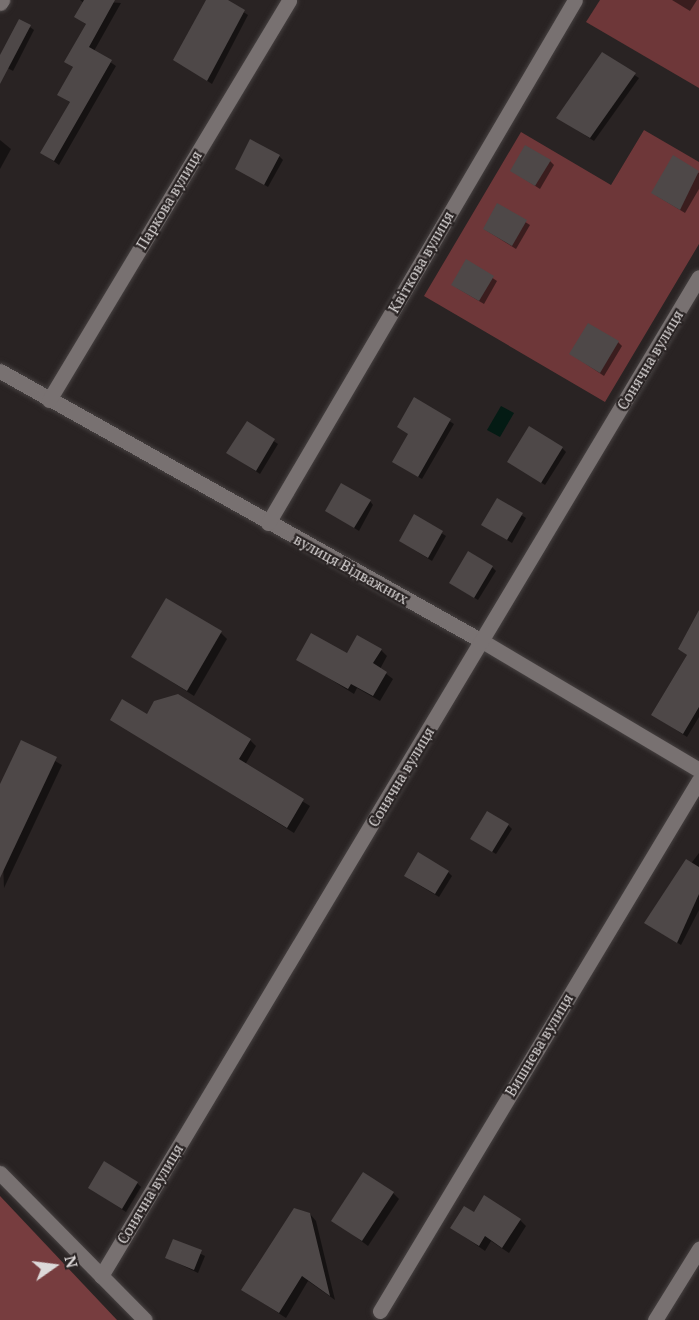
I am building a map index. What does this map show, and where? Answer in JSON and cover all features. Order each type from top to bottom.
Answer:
[{"type":"street","name":"Паркова вулиця","points":[[49,400],[289,0]]},
{"type":"street","name":"Квіткова вулиця","points":[[268,523],[575,0]]},
{"type":"street","name":"Сонячна вулиця","points":[[101,1276],[699,277]]},
{"type":"street","name":"вулиця Відважних","points":[[0,371],[482,641],[699,770]]},
{"type":"street","name":"Вишнева вулиця","points":[[380,1311],[699,780]]},
{"type":"street","points":[[0,1173],[145,1320]]},
{"type":"street","points":[[656,1320],[699,1249]]},
{"type":"shaded area","points":[[600,0],[699,0],[699,88],[586,22]]},
{"type":"shaded area","points":[[644,130],[699,162],[699,244],[605,402],[424,296],[521,132],[611,185]]},
{"type":"shaded area","points":[[501,406],[514,413],[500,437],[487,430]]},
{"type":"shaded area","points":[[0,1196],[117,1320],[0,1320]]},
{"type":"building","points":[[84,0],[115,0],[89,47],[112,60],[54,161],[40,153],[70,102],[57,95],[73,67],[64,62],[86,24],[74,17]]},
{"type":"building","points":[[206,0],[228,0],[245,10],[207,81],[173,60]]},
{"type":"building","points":[[19,19],[31,25],[0,84],[0,55]]},
{"type":"building","points":[[602,52],[636,73],[590,138],[556,118]]},
{"type":"building","points":[[250,139],[280,155],[264,185],[235,169]]},
{"type":"building","points":[[525,145],[551,160],[535,186],[510,171]]},
{"type":"building","points":[[673,155],[699,171],[680,210],[651,193]]},
{"type":"building","points":[[497,203],[527,220],[512,246],[483,229]]},
{"type":"building","points":[[466,259],[494,276],[479,301],[451,285]]},
{"type":"building","points":[[588,323],[619,341],[600,373],[569,354]]},
{"type":"building","points":[[414,397],[451,419],[418,477],[392,462],[408,434],[397,427]]},
{"type":"building","points":[[247,421],[275,439],[256,471],[226,453]]},
{"type":"building","points":[[529,426],[563,447],[541,483],[507,462]]},
{"type":"building","points":[[341,483],[371,500],[354,528],[325,511]]},
{"type":"building","points":[[497,498],[523,513],[507,540],[481,525]]},
{"type":"building","points":[[414,514],[443,531],[428,558],[399,541]]},
{"type":"building","points":[[468,551],[493,566],[474,598],[449,583]]},
{"type":"building","points":[[166,598],[222,631],[187,691],[131,657]]},
{"type":"building","points":[[699,610],[699,707],[683,734],[651,715],[687,655],[678,649]]},
{"type":"building","points":[[311,633],[347,653],[357,635],[382,649],[373,663],[387,672],[373,696],[351,684],[348,689],[296,660]]},
{"type":"building","points":[[178,694],[251,739],[239,759],[304,799],[287,828],[110,720],[122,699],[147,714],[154,701]]},
{"type":"building","points":[[21,740],[57,757],[0,878],[0,784]]},
{"type":"building","points":[[487,811],[509,824],[492,852],[470,839]]},
{"type":"building","points":[[418,852],[449,871],[435,894],[404,876]]},
{"type":"building","points":[[686,859],[699,867],[699,894],[677,943],[644,923]]},
{"type":"building","points":[[104,1161],[138,1182],[122,1209],[88,1188]]},
{"type":"building","points":[[363,1172],[394,1192],[362,1241],[331,1221]]},
{"type":"building","points":[[484,1195],[521,1219],[502,1248],[485,1236],[479,1246],[450,1228],[464,1206],[474,1212]]},
{"type":"building","points":[[294,1208],[310,1213],[330,1296],[302,1276],[279,1313],[241,1290]]},
{"type":"building","points":[[173,1239],[202,1250],[194,1270],[165,1258]]}]
